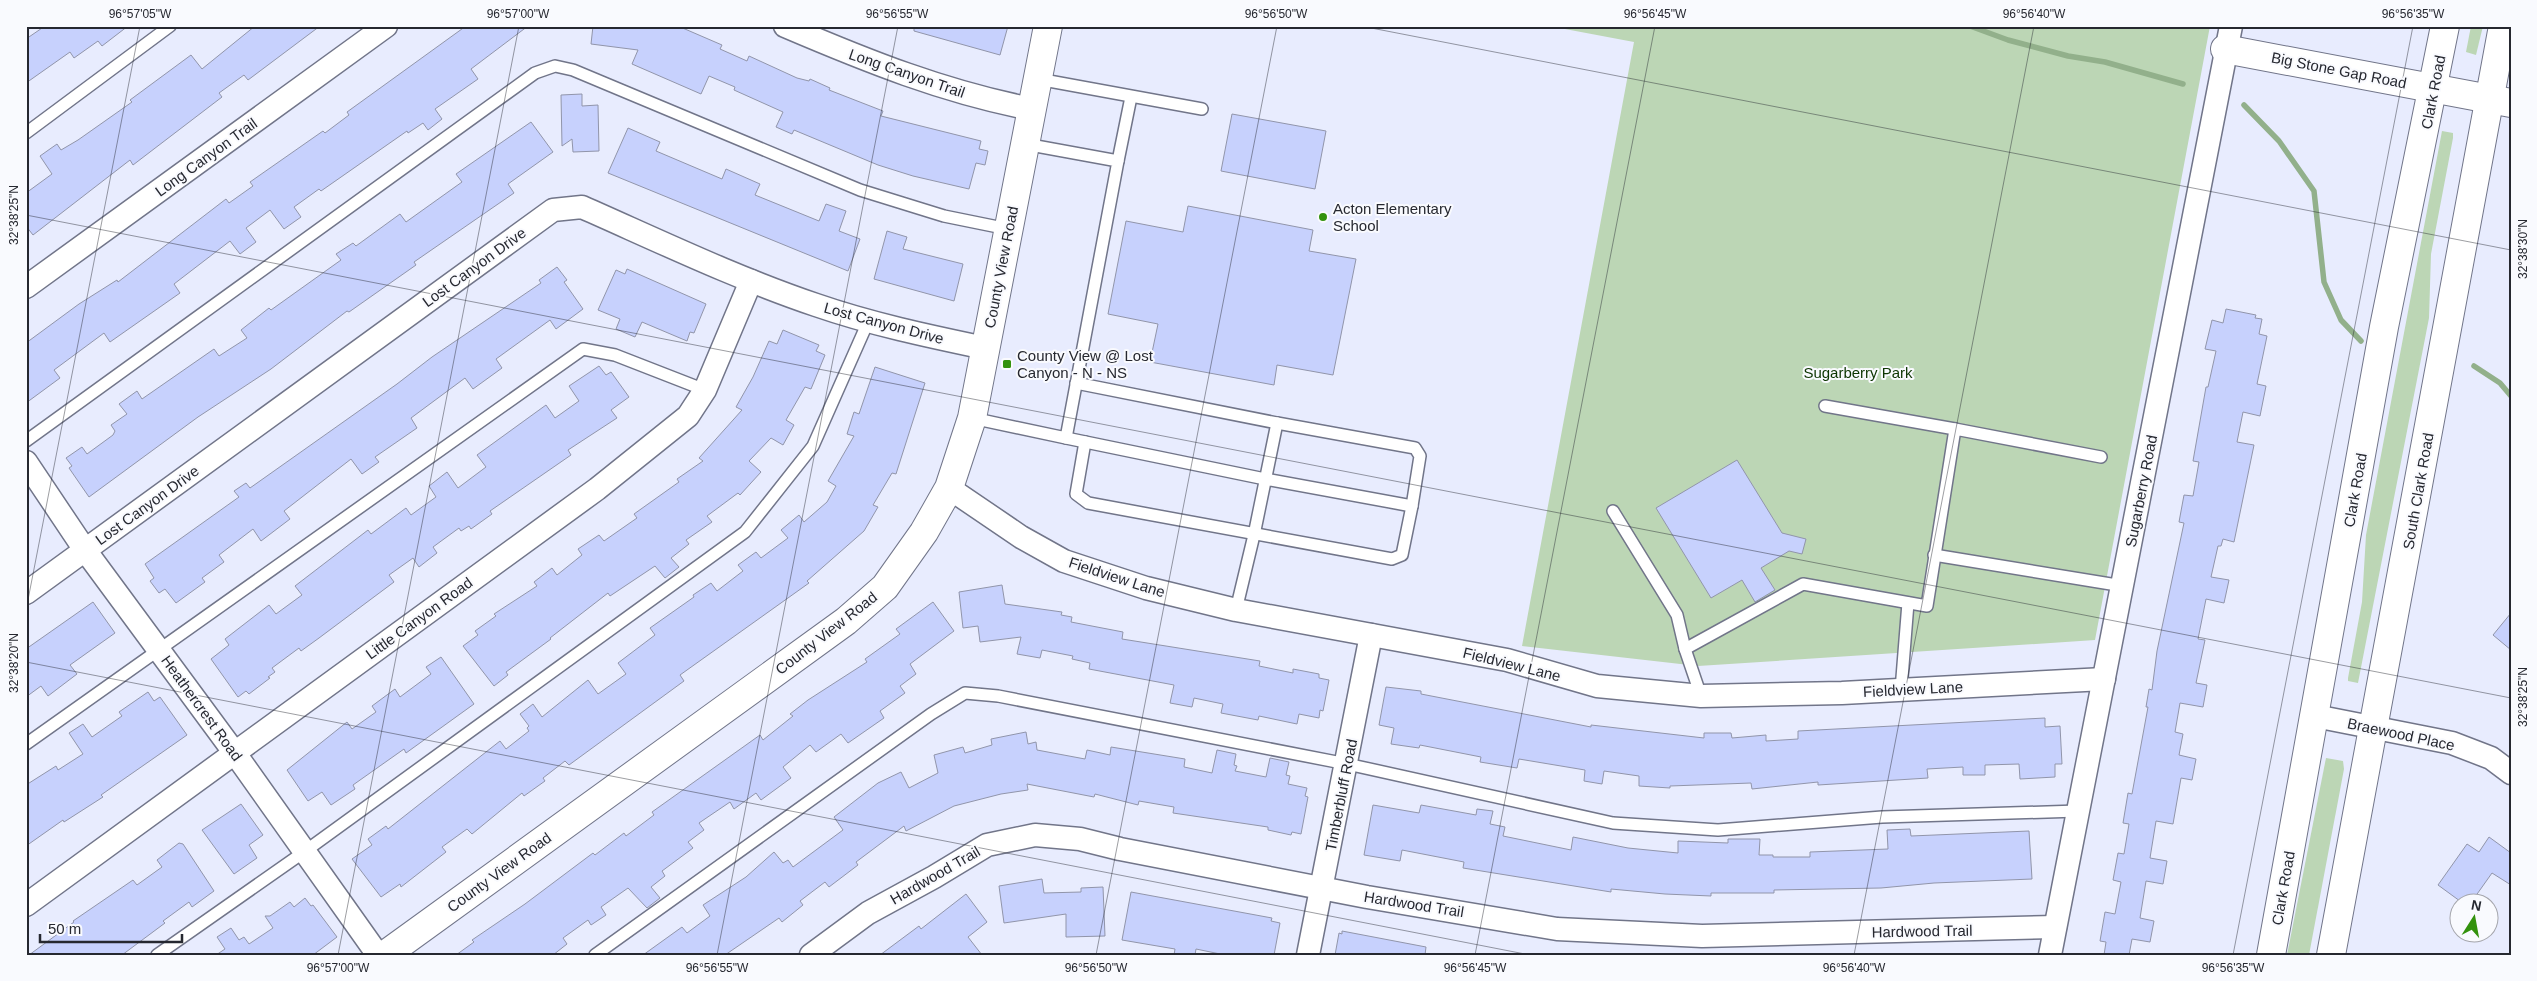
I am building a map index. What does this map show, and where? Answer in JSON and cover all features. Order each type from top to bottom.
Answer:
[{"type":"main road","name":"County View Road","points":[[385,955],[846,621],[885,587],[924,532],[949,488],[972,418],[1048,26]]},
{"type":"main road","name":"Clark Road","points":[[2271,955],[2384,327],[2446,26]]},
{"type":"main road","name":"South Clark Road","points":[[2331,955],[2500,101],[2503,26]]},
{"type":"main road","name":"Big Stone Gap Road","points":[[2228,38],[2434,88],[2500,101]]},
{"type":"street","name":"Long Canyon Trail","points":[[26,287],[386,26]]},
{"type":"street","name":"Long Canyon Trail","points":[[785,26],[914,78],[982,99],[1032,109]]},
{"type":"street","name":"Sugarberry Road","points":[[2050,955],[2228,38]]},
{"type":"street","name":"Lost Canyon Drive","points":[[26,593],[553,210],[582,207],[751,281],[868,322],[985,348]]},
{"type":"street","name":"Little Canyon Road","points":[[26,904],[657,443],[688,416],[705,390],[751,281]]},
{"type":"street","name":"Heathercrest Road","points":[[26,462],[85,550],[159,648],[378,955]]},
{"type":"street","name":"Fieldview Lane","points":[[949,488],[1021,536],[1064,561],[1146,588],[1236,610],[1507,660],[1598,686],[1701,696],[1901,690],[2104,679]]},
{"type":"street","name":"Timberbluff Road","points":[[1308,955],[1371,635]]},
{"type":"street","name":"Braewood Place","points":[[2315,716],[2452,743],[2491,758],[2511,773]]},
{"type":"street","name":"Hardwood Trail","points":[[811,955],[868,913],[934,877],[987,844],[1035,835],[1080,839],[1120,849],[1367,897],[1557,929],[1702,936],[2055,928]]},
{"type":"lane","points":[[26,133],[170,26]]},
{"type":"lane","points":[[26,441],[535,72],[555,66],[574,70],[860,190],[944,216],[1008,229]]},
{"type":"lane","points":[[1038,79],[1202,109]]},
{"type":"lane","points":[[1066,438],[1131,97]]},
{"type":"lane","points":[[1025,144],[1118,161]]},
{"type":"lane","points":[[157,955],[304,852],[745,532],[813,446],[868,322]]},
{"type":"lane","points":[[26,744],[583,349],[615,355],[705,390]]},
{"type":"lane","points":[[1076,383],[1415,448],[1420,456],[1402,555],[1392,559],[1088,503],[1076,494],[1085,442]]},
{"type":"lane","points":[[1825,406],[2102,457]]},
{"type":"lane","points":[[972,418],[1265,479],[1412,506]]},
{"type":"lane","points":[[1236,610],[1277,423]]},
{"type":"lane","points":[[1684,649],[1803,584],[1927,606],[1955,429]]},
{"type":"lane","points":[[1613,511],[1676,615],[1684,649],[1701,696]]},
{"type":"lane","points":[[1934,555],[2123,586]]},
{"type":"lane","points":[[1901,690],[1908,603]]},
{"type":"lane","points":[[596,955],[931,714],[964,693],[998,696],[1347,764],[1613,823],[1718,830],[1882,818],[2078,811]]},
{"type":"green space","name":"Sugarberry Park","points":[[1549,26],[2210,26],[2095,640],[1698,666],[1522,646],[1634,42]]},
{"type":"green space","points":[[2471,26],[2483,26],[2476,55],[2466,52]]},
{"type":"green space","points":[[2442,131],[2453,133],[2453,138],[2431,254],[2429,318],[2358,683],[2348,681],[2348,678],[2362,602],[2366,535]]},
{"type":"green space","points":[[2326,758],[2343,761],[2344,769],[2309,955],[2287,955]]},
{"type":"building","points":[[45,26],[128,26],[102,46],[98,41],[74,58],[70,52],[26,83],[26,39]]},
{"type":"building","points":[[255,26],[320,26],[248,80],[244,75],[219,93],[222,97],[133,165],[130,160],[33,235],[26,226],[26,193],[52,174],[40,156],[57,144],[61,150],[78,140],[132,102],[130,100],[191,55],[202,69]]},
{"type":"building","points":[[466,26],[528,26],[471,69],[478,79],[435,109],[442,119],[428,130],[423,123],[408,133],[407,131],[321,191],[319,189],[294,207],[301,217],[284,229],[270,210],[246,228],[256,242],[240,254],[230,241],[174,284],[180,293],[110,342],[104,333],[54,370],[60,378],[26,403],[26,343],[79,304],[117,280],[118,282],[226,199],[229,203],[253,186],[250,182],[323,131],[325,133],[349,115],[347,112]]},
{"type":"building","points":[[593,26],[678,26],[722,45],[720,49],[747,61],[749,56],[797,78],[809,81],[810,79],[830,88],[829,90],[883,111],[881,116],[981,141],[979,149],[988,151],[985,165],[976,163],[969,189],[913,176],[878,165],[794,130],[792,134],[776,127],[783,112],[734,90],[735,87],[709,76],[701,94],[632,64],[638,50],[591,44]]},
{"type":"building","points":[[914,26],[1008,26],[1000,55],[914,31]]},
{"type":"building","points":[[582,94],[582,106],[598,105],[599,151],[573,152],[572,139],[562,146],[561,95]]},
{"type":"building","points":[[1232,114],[1326,131],[1315,189],[1221,171]]},
{"type":"building","points":[[531,122],[553,152],[508,184],[514,193],[414,262],[416,265],[349,312],[347,311],[271,369],[198,417],[89,497],[69,468],[72,466],[66,458],[82,447],[87,454],[113,435],[115,431],[111,425],[127,414],[119,404],[137,391],[142,399],[214,349],[219,356],[247,338],[241,330],[269,308],[271,310],[341,260],[336,254],[353,243],[356,246],[400,214],[406,222],[462,182],[456,174]]},
{"type":"building","points":[[628,128],[660,142],[656,151],[722,179],[726,169],[760,184],[755,195],[819,221],[826,204],[846,211],[839,231],[860,239],[848,271],[608,173]]},
{"type":"building","points":[[1188,206],[1313,230],[1309,251],[1356,259],[1333,375],[1277,365],[1274,385],[1150,362],[1158,324],[1108,314],[1126,221],[1183,232]]},
{"type":"building","points":[[887,231],[907,237],[903,249],[963,264],[954,301],[874,279]]},
{"type":"building","points":[[557,267],[567,280],[564,282],[583,309],[556,329],[550,320],[496,359],[502,368],[473,389],[465,378],[411,418],[417,428],[375,457],[379,462],[362,474],[351,459],[284,511],[290,519],[261,541],[253,529],[219,555],[224,562],[202,578],[205,582],[176,603],[165,589],[159,593],[150,581],[154,578],[145,564],[239,497],[234,491],[246,483],[250,488],[432,357],[541,283],[539,280]]},
{"type":"building","points":[[627,269],[706,304],[694,333],[690,332],[687,341],[642,322],[635,337],[616,329],[620,319],[598,310],[616,270],[625,274]]},
{"type":"building","points":[[2226,309],[2256,315],[2255,318],[2262,319],[2259,334],[2267,336],[2257,384],[2266,386],[2260,416],[2243,412],[2237,442],[2254,445],[2234,542],[2223,539],[2221,546],[2218,546],[2211,577],[2229,580],[2224,603],[2206,599],[2198,639],[2205,640],[2196,683],[2207,685],[2203,707],[2180,703],[2175,732],[2183,734],[2179,755],[2196,759],[2192,780],[2181,778],[2173,824],[2156,821],[2150,858],[2167,861],[2163,884],[2146,881],[2140,918],[2154,921],[2150,942],[2132,939],[2129,955],[2104,955],[2106,942],[2100,941],[2105,912],[2115,914],[2121,882],[2113,880],[2118,853],[2124,854],[2129,824],[2123,823],[2128,793],[2132,794],[2148,707],[2146,707],[2149,689],[2152,690],[2157,651],[2184,523],[2179,522],[2184,495],[2193,496],[2199,462],[2193,461],[2206,387],[2208,387],[2216,351],[2205,349],[2212,320],[2223,323]]},
{"type":"building","points":[[783,330],[819,345],[816,351],[825,355],[811,389],[805,387],[786,420],[794,425],[783,445],[771,438],[749,461],[761,472],[740,495],[738,493],[707,516],[712,522],[686,540],[689,544],[671,558],[679,567],[665,578],[655,566],[610,596],[608,593],[506,672],[508,675],[494,686],[463,646],[478,635],[475,631],[496,616],[494,614],[537,586],[534,582],[552,568],[557,575],[582,555],[578,549],[599,535],[604,541],[637,518],[634,514],[679,482],[677,479],[703,461],[699,458],[742,410],[736,407],[753,377],[769,341],[777,344]]},
{"type":"building","points":[[599,366],[606,375],[611,372],[629,397],[611,410],[617,418],[568,450],[571,455],[490,511],[492,514],[471,529],[469,526],[461,531],[459,528],[433,547],[437,553],[419,567],[413,558],[389,575],[394,582],[301,651],[299,648],[272,668],[275,672],[268,677],[270,678],[249,694],[246,691],[238,697],[211,659],[229,645],[225,639],[269,605],[276,614],[302,595],[295,586],[368,530],[371,534],[406,508],[411,515],[436,497],[429,486],[447,472],[458,488],[486,467],[477,455],[546,405],[555,418],[579,401],[569,386]]},
{"type":"building","points":[[875,367],[925,383],[896,474],[892,473],[873,505],[878,507],[864,531],[807,581],[809,583],[680,675],[684,681],[569,765],[565,761],[543,778],[545,781],[524,796],[522,793],[472,834],[467,829],[442,847],[446,852],[401,887],[400,884],[381,897],[352,859],[372,845],[368,839],[386,826],[388,829],[500,741],[506,749],[529,731],[527,728],[529,726],[520,714],[533,704],[542,717],[588,680],[598,694],[626,674],[618,663],[655,635],[650,628],[711,583],[717,591],[743,571],[738,565],[756,552],[761,558],[788,538],[781,530],[799,515],[804,522],[827,502],[836,486],[828,481],[854,436],[847,434],[854,412],[859,414]]},
{"type":"building","points":[[1737,460],[1782,533],[1806,539],[1802,554],[1789,551],[1761,568],[1775,590],[1755,602],[1742,580],[1711,598],[1656,508]]},
{"type":"building","points":[[1002,585],[1005,604],[1062,612],[1061,615],[1072,617],[1071,622],[1123,632],[1122,639],[1260,661],[1259,666],[1293,673],[1293,669],[1319,674],[1319,678],[1329,680],[1323,711],[1320,710],[1319,718],[1299,714],[1297,724],[1259,716],[1258,720],[1221,713],[1223,704],[1194,698],[1192,707],[1170,703],[1174,685],[1089,669],[1090,663],[1072,659],[1073,656],[1042,650],[1040,658],[1017,654],[1021,637],[980,642],[978,626],[963,628],[959,592]]},
{"type":"building","points":[[93,602],[115,633],[70,665],[77,674],[48,696],[41,686],[26,697],[26,649]]},
{"type":"building","points":[[933,602],[954,631],[910,664],[916,674],[900,686],[905,693],[880,711],[884,718],[848,743],[841,734],[816,752],[810,745],[783,767],[791,778],[761,800],[756,793],[734,809],[730,802],[699,823],[704,830],[688,842],[693,848],[662,871],[665,876],[651,887],[660,898],[647,908],[628,888],[601,907],[606,915],[591,925],[588,920],[563,938],[567,944],[553,955],[456,955],[474,942],[472,940],[525,904],[593,853],[595,855],[624,833],[626,836],[654,815],[652,812],[760,735],[763,740],[793,716],[790,714],[808,700],[867,662],[865,659],[900,634],[896,629]]},
{"type":"building","points":[[2511,613],[2511,650],[2493,635]]},
{"type":"building","points":[[441,657],[474,704],[406,753],[404,749],[353,785],[355,789],[331,805],[322,792],[308,801],[287,770],[347,722],[352,729],[376,712],[372,706],[395,689],[400,697],[431,674],[426,667]]},
{"type":"building","points":[[1386,687],[1421,691],[1421,694],[1591,727],[1591,725],[1704,738],[1704,733],[1731,733],[1732,738],[1766,735],[1766,741],[1798,739],[1798,731],[2045,718],[2045,727],[2060,726],[2062,764],[2055,764],[2055,777],[2020,779],[2019,764],[1985,765],[1985,775],[1963,775],[1963,767],[1927,769],[1928,778],[1818,785],[1818,782],[1752,789],[1751,783],[1670,786],[1670,788],[1639,786],[1639,776],[1604,771],[1602,784],[1584,781],[1585,770],[1519,759],[1517,768],[1480,762],[1481,757],[1420,745],[1419,748],[1391,744],[1394,728],[1379,725]]},
{"type":"building","points":[[148,692],[154,701],[160,697],[187,735],[101,795],[103,797],[64,822],[63,820],[26,846],[26,785],[56,766],[58,770],[83,754],[69,733],[83,724],[92,737],[122,716],[119,712]]},
{"type":"building","points":[[1026,732],[1028,744],[1036,742],[1037,750],[1085,759],[1087,750],[1110,755],[1111,747],[1185,759],[1184,767],[1212,773],[1217,750],[1236,754],[1234,765],[1237,766],[1235,771],[1266,777],[1270,758],[1289,762],[1286,775],[1290,776],[1288,784],[1307,788],[1305,796],[1308,797],[1301,834],[1292,832],[1291,835],[1268,830],[1268,827],[1173,813],[1174,807],[1139,801],[1138,805],[1095,794],[1094,797],[1027,784],[1028,790],[1001,794],[954,806],[906,831],[904,826],[856,862],[858,865],[829,887],[825,882],[800,901],[803,905],[782,922],[779,918],[725,955],[643,955],[682,927],[687,933],[710,916],[703,905],[746,877],[774,852],[783,863],[788,860],[793,867],[843,830],[834,817],[878,783],[901,772],[909,788],[938,773],[934,755],[963,747],[965,753],[992,745],[991,739]]},
{"type":"building","points":[[241,804],[263,835],[249,845],[257,858],[234,874],[202,830]]},
{"type":"building","points":[[1373,805],[1419,813],[1421,805],[1476,815],[1477,809],[1493,811],[1490,824],[1505,827],[1503,836],[1571,850],[1573,837],[1628,848],[1678,853],[1678,841],[1728,843],[1728,839],[1760,839],[1759,855],[1810,857],[1810,852],[1888,849],[1887,830],[1910,829],[1911,836],[2029,831],[2032,879],[1934,883],[1881,888],[1774,890],[1774,893],[1711,893],[1711,896],[1611,889],[1611,892],[1463,868],[1464,862],[1402,850],[1400,861],[1364,855]]},
{"type":"building","points":[[2489,837],[2511,853],[2511,885],[2492,873],[2477,894],[2450,894],[2438,885],[2467,844],[2479,852]]},
{"type":"building","points":[[179,843],[183,844],[214,891],[192,907],[189,902],[163,921],[165,923],[122,955],[29,955],[73,921],[133,880],[137,885],[162,867],[157,860]]},
{"type":"building","points":[[1042,879],[1044,893],[1081,892],[1081,888],[1103,887],[1105,936],[1066,937],[1066,914],[1004,923],[999,886]]},
{"type":"building","points":[[1131,892],[1272,918],[1271,921],[1280,923],[1274,955],[1225,955],[1196,949],[1195,955],[1174,955],[1175,949],[1122,940]]},
{"type":"building","points":[[966,894],[987,922],[968,937],[982,955],[880,955],[919,926],[921,929]]},
{"type":"building","points":[[305,898],[311,906],[313,905],[337,937],[313,955],[216,955],[225,949],[217,937],[231,928],[239,940],[244,937],[249,944],[273,928],[265,916],[270,916],[290,902],[294,907]]},
{"type":"building","points":[[1342,931],[1426,947],[1425,955],[1335,955],[1339,933],[1342,934]]},
{"type":"waterway","points":[[1970,26],[2008,40],[2068,56],[2105,62],[2183,84]]},
{"type":"waterway","points":[[2244,105],[2279,141],[2314,191],[2324,282],[2341,320],[2361,341]]},
{"type":"waterway","points":[[2474,366],[2500,383],[2511,396]]},
{"type":"place","name":"Acton Elementary School","points":[[1323,217]]},
{"type":"place","name":"County View @ Lost Canyon - N - NS","points":[[1007,364]]}]
